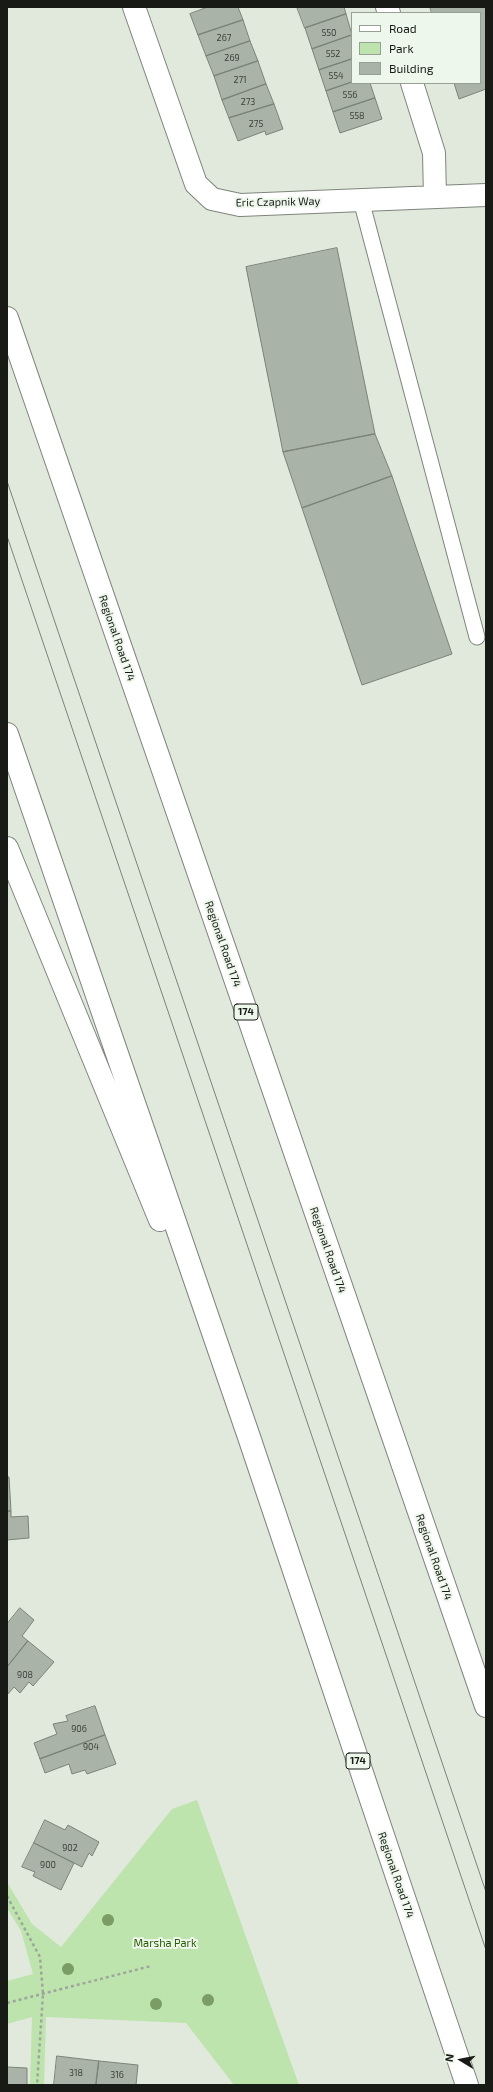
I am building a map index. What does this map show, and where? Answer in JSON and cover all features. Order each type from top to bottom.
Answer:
[{"type":"main road","name":"Eric Czapnik Way","points":[[134,7],[196,184],[212,199],[240,205],[486,195]]},
{"type":"main road","points":[[412,84],[434,153],[435,197]]},
{"type":"main road","name":"Regional Road 174","points":[[7,318],[486,1706]]},
{"type":"main road","name":"Regional Road 174","points":[[7,734],[249,1437],[467,2085]]},
{"type":"main road","points":[[7,848],[249,1437]]},
{"type":"lane","points":[[361,200],[477,637]]},
{"type":"path","points":[[7,1896],[40,1957],[43,1994],[37,2085]]},
{"type":"path","points":[[7,2003],[151,1966]]},
{"type":"green space","name":"Marsha Park","points":[[197,1800],[299,2085],[234,2085],[186,2023],[46,2017],[44,2085],[30,2085],[32,2017],[7,2024],[7,1981],[33,1974],[21,1931],[7,1908],[7,1882],[32,1924],[61,1947],[172,1809]]},
{"type":"building","points":[[208,7],[238,7],[243,20],[198,35],[190,14]]},
{"type":"building","points":[[297,7],[344,7],[346,14],[305,28]]},
{"type":"building","points":[[430,7],[486,7],[486,89],[459,99],[454,84],[481,84],[481,12],[432,12]]},
{"type":"building","points":[[346,14],[351,35],[312,49],[305,28]]},
{"type":"building","points":[[243,20],[250,41],[206,56],[198,35]]},
{"type":"building","points":[[351,35],[351,59],[319,70],[312,49]]},
{"type":"building","points":[[250,41],[258,61],[214,76],[206,56]]},
{"type":"building","points":[[351,59],[351,82],[326,91],[319,70]]},
{"type":"building","points":[[258,61],[266,84],[222,100],[214,76]]},
{"type":"building","points":[[351,82],[351,84],[370,84],[375,98],[333,112],[326,91]]},
{"type":"building","points":[[266,84],[274,104],[229,118],[222,100]]},
{"type":"building","points":[[375,98],[382,119],[340,133],[333,112]]},
{"type":"building","points":[[274,104],[283,129],[266,135],[265,131],[238,141],[229,118]]},
{"type":"building","points":[[337,248],[375,434],[283,452],[246,267]]},
{"type":"building","points":[[375,434],[392,476],[302,508],[283,452]]},
{"type":"building","points":[[392,476],[452,654],[362,685],[302,508]]},
{"type":"building","points":[[7,1477],[9,1477],[11,1511],[7,1511]]},
{"type":"building","points":[[7,1511],[11,1511],[11,1517],[28,1516],[29,1538],[7,1540]]},
{"type":"building","points":[[20,1608],[34,1620],[22,1636],[28,1641],[7,1667],[7,1624]]},
{"type":"building","points":[[28,1641],[54,1662],[33,1686],[29,1682],[20,1693],[14,1687],[7,1695],[7,1667]]},
{"type":"building","points":[[95,1706],[105,1735],[40,1759],[34,1743],[57,1734],[53,1724],[68,1721],[66,1716]]},
{"type":"building","points":[[105,1735],[116,1764],[87,1774],[85,1770],[72,1774],[69,1764],[45,1773],[40,1759]]},
{"type":"building","points":[[45,1820],[65,1830],[68,1825],[99,1842],[92,1856],[89,1853],[82,1867],[34,1843]]},
{"type":"building","points":[[34,1843],[74,1863],[61,1890],[33,1876],[35,1872],[22,1867]]},
{"type":"building","points":[[57,2056],[99,2061],[96,2085],[54,2085]]},
{"type":"building","points":[[99,2061],[138,2065],[136,2085],[96,2085]]},
{"type":"building","points":[[7,2067],[27,2068],[27,2085],[7,2085]]},
{"type":"tram line","points":[[7,481],[486,1892]]},
{"type":"tram line","points":[[7,536],[486,1950]]}]
